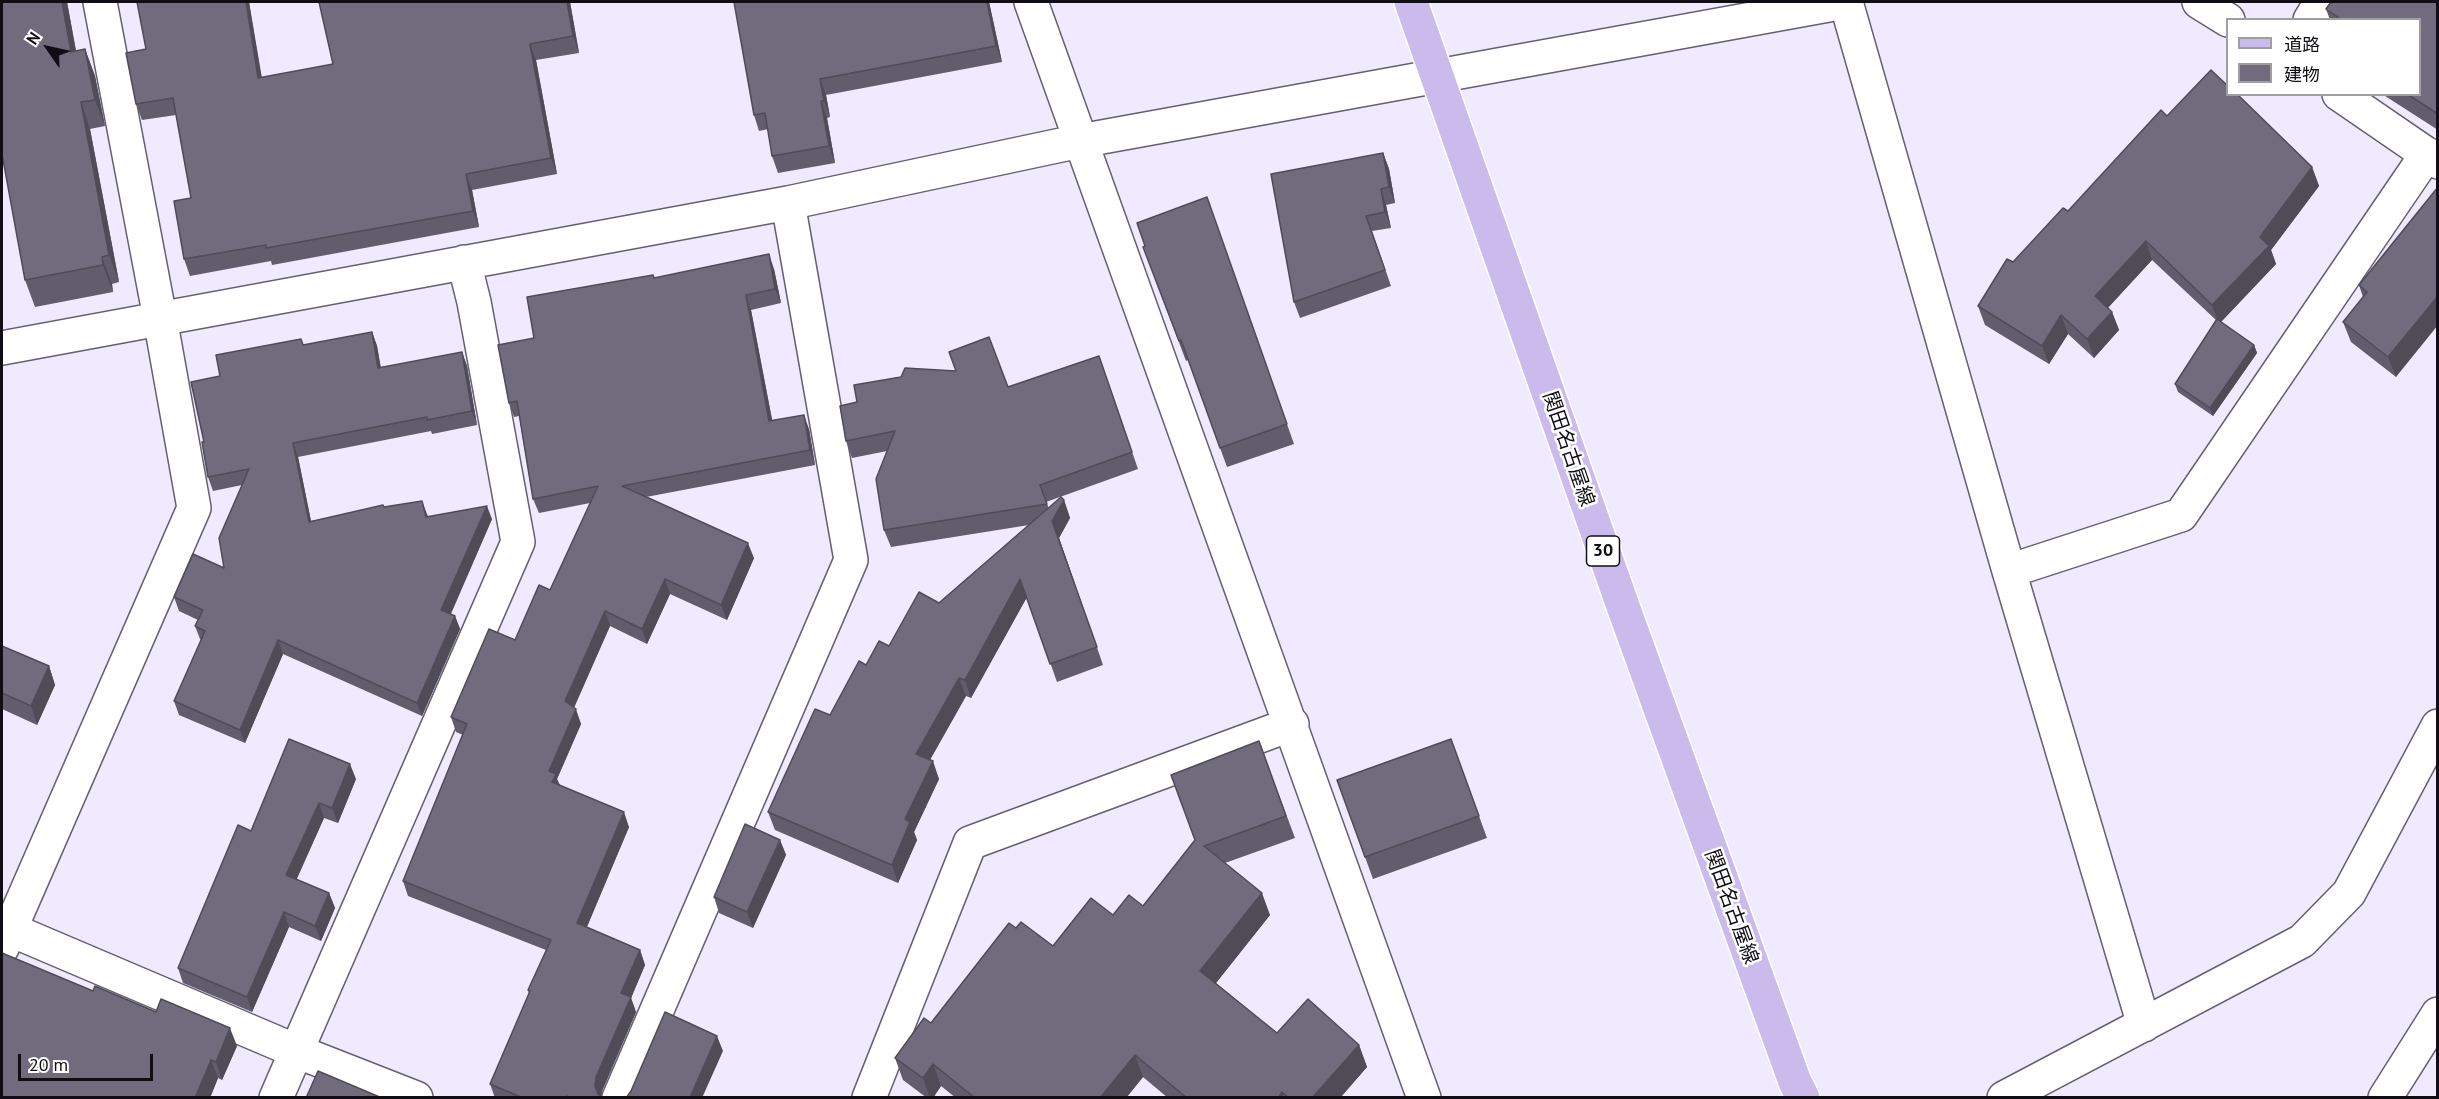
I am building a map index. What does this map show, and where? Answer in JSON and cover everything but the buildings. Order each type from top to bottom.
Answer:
[{"type":"main road","name":"関田名古屋線","points":[[1411,2],[1624,609],[1795,1082],[1803,1098]]},
{"type":"street","points":[[100,2],[194,508],[5,938],[416,1098]]},
{"type":"street","points":[[1031,2],[1292,724],[1424,1098]]},
{"type":"street","points":[[2,348],[789,203],[1080,141],[1845,2],[2009,571],[2144,1025]]},
{"type":"street","points":[[2199,2],[2226,19]]},
{"type":"street","points":[[2311,18],[2321,2]]},
{"type":"street","points":[[2009,571],[2181,515],[2432,158],[2342,96]]},
{"type":"street","points":[[619,1098],[852,561],[789,203]]},
{"type":"street","points":[[276,1098],[518,542],[474,302],[464,262]]},
{"type":"street","points":[[869,1098],[970,843],[1292,724]]},
{"type":"street","points":[[2004,1098],[2302,941],[2349,893],[2438,726]]},
{"type":"street","points":[[2385,1098],[2438,1014]]}]
